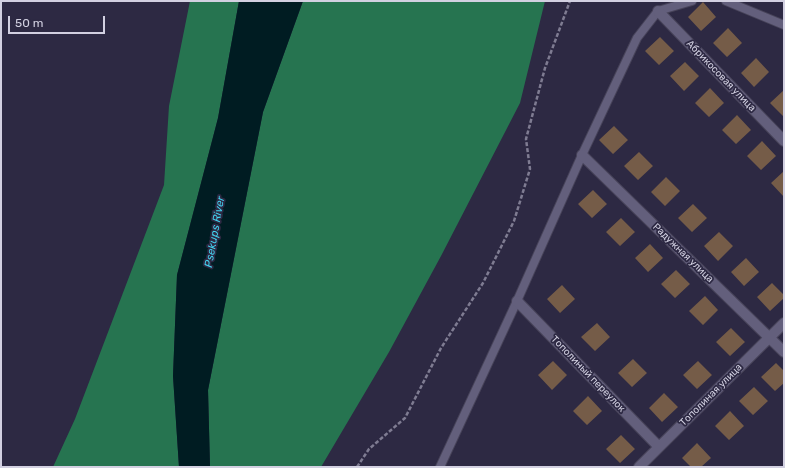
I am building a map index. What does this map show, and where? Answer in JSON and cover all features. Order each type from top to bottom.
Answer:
[{"type":"street","name":"Абрикосовая улица","points":[[658,11],[784,141]]},
{"type":"street","name":"Радужная улица","points":[[582,155],[784,352]]},
{"type":"street","name":"Тополиный переулок","points":[[517,301],[659,447]]},
{"type":"street","name":"Тополиная улица","points":[[639,467],[784,323]]},
{"type":"lane","points":[[440,467],[637,38],[658,11],[692,1]]},
{"type":"lane","points":[[726,1],[784,25]]},
{"type":"path","points":[[357,467],[369,449],[405,418],[440,348],[483,283],[514,221],[530,169],[526,139],[544,68],[570,1]]},
{"type":"green space","points":[[190,1],[239,1],[218,118],[177,275],[173,376],[179,467],[53,467],[75,419],[164,185],[169,106]]},
{"type":"green space","points":[[303,1],[545,1],[520,103],[441,256],[389,352],[321,467],[210,467],[208,390],[263,112]]},
{"type":"water","name":"Psekups River","points":[[239,1],[303,1],[263,112],[208,390],[210,467],[179,467],[173,376],[177,275],[218,118]]},
{"type":"building","points":[[703,2],[716,17],[701,31],[688,17]]},
{"type":"building","points":[[728,28],[742,43],[727,57],[713,43]]},
{"type":"building","points":[[660,37],[674,51],[659,65],[645,51]]},
{"type":"building","points":[[756,58],[769,72],[754,87],[741,73]]},
{"type":"building","points":[[685,62],[699,76],[684,91],[670,76]]},
{"type":"building","points":[[710,88],[724,103],[709,117],[695,103]]},
{"type":"building","points":[[784,90],[784,117],[770,103]]},
{"type":"building","points":[[737,115],[751,130],[736,144],[722,130]]},
{"type":"building","points":[[614,126],[628,140],[613,154],[599,140]]},
{"type":"building","points":[[762,141],[776,156],[761,170],[747,156]]},
{"type":"building","points":[[639,152],[653,166],[638,180],[624,166]]},
{"type":"building","points":[[784,171],[784,197],[771,183]]},
{"type":"building","points":[[666,177],[680,191],[665,206],[651,192]]},
{"type":"building","points":[[593,190],[607,204],[592,218],[578,204]]},
{"type":"building","points":[[693,204],[707,218],[692,232],[678,218]]},
{"type":"building","points":[[621,218],[635,232],[620,246],[606,232]]},
{"type":"building","points":[[719,232],[733,246],[718,261],[704,246]]},
{"type":"building","points":[[650,244],[663,258],[648,272],[635,258]]},
{"type":"building","points":[[746,258],[759,272],[744,286],[731,272]]},
{"type":"building","points":[[676,270],[690,284],[675,298],[661,284]]},
{"type":"building","points":[[772,283],[784,295],[784,298],[770,311],[757,297]]},
{"type":"building","points":[[562,285],[575,299],[560,313],[547,299]]},
{"type":"building","points":[[705,296],[718,310],[703,325],[689,311]]},
{"type":"building","points":[[597,323],[610,337],[595,351],[581,337]]},
{"type":"building","points":[[731,328],[745,342],[730,356],[716,342]]},
{"type":"building","points":[[633,359],[647,373],[632,387],[618,373]]},
{"type":"building","points":[[553,361],[567,375],[552,390],[538,375]]},
{"type":"building","points":[[698,361],[712,375],[697,389],[683,375]]},
{"type":"building","points":[[776,363],[784,371],[784,383],[775,391],[761,377]]},
{"type":"building","points":[[754,387],[768,401],[753,415],[739,401]]},
{"type":"building","points":[[664,393],[678,407],[662,422],[649,408]]},
{"type":"building","points":[[588,396],[602,411],[587,425],[573,411]]},
{"type":"building","points":[[730,411],[744,426],[729,440],[715,426]]},
{"type":"building","points":[[621,435],[635,449],[620,463],[606,449]]},
{"type":"building","points":[[697,443],[711,458],[701,467],[691,467],[682,458]]}]
